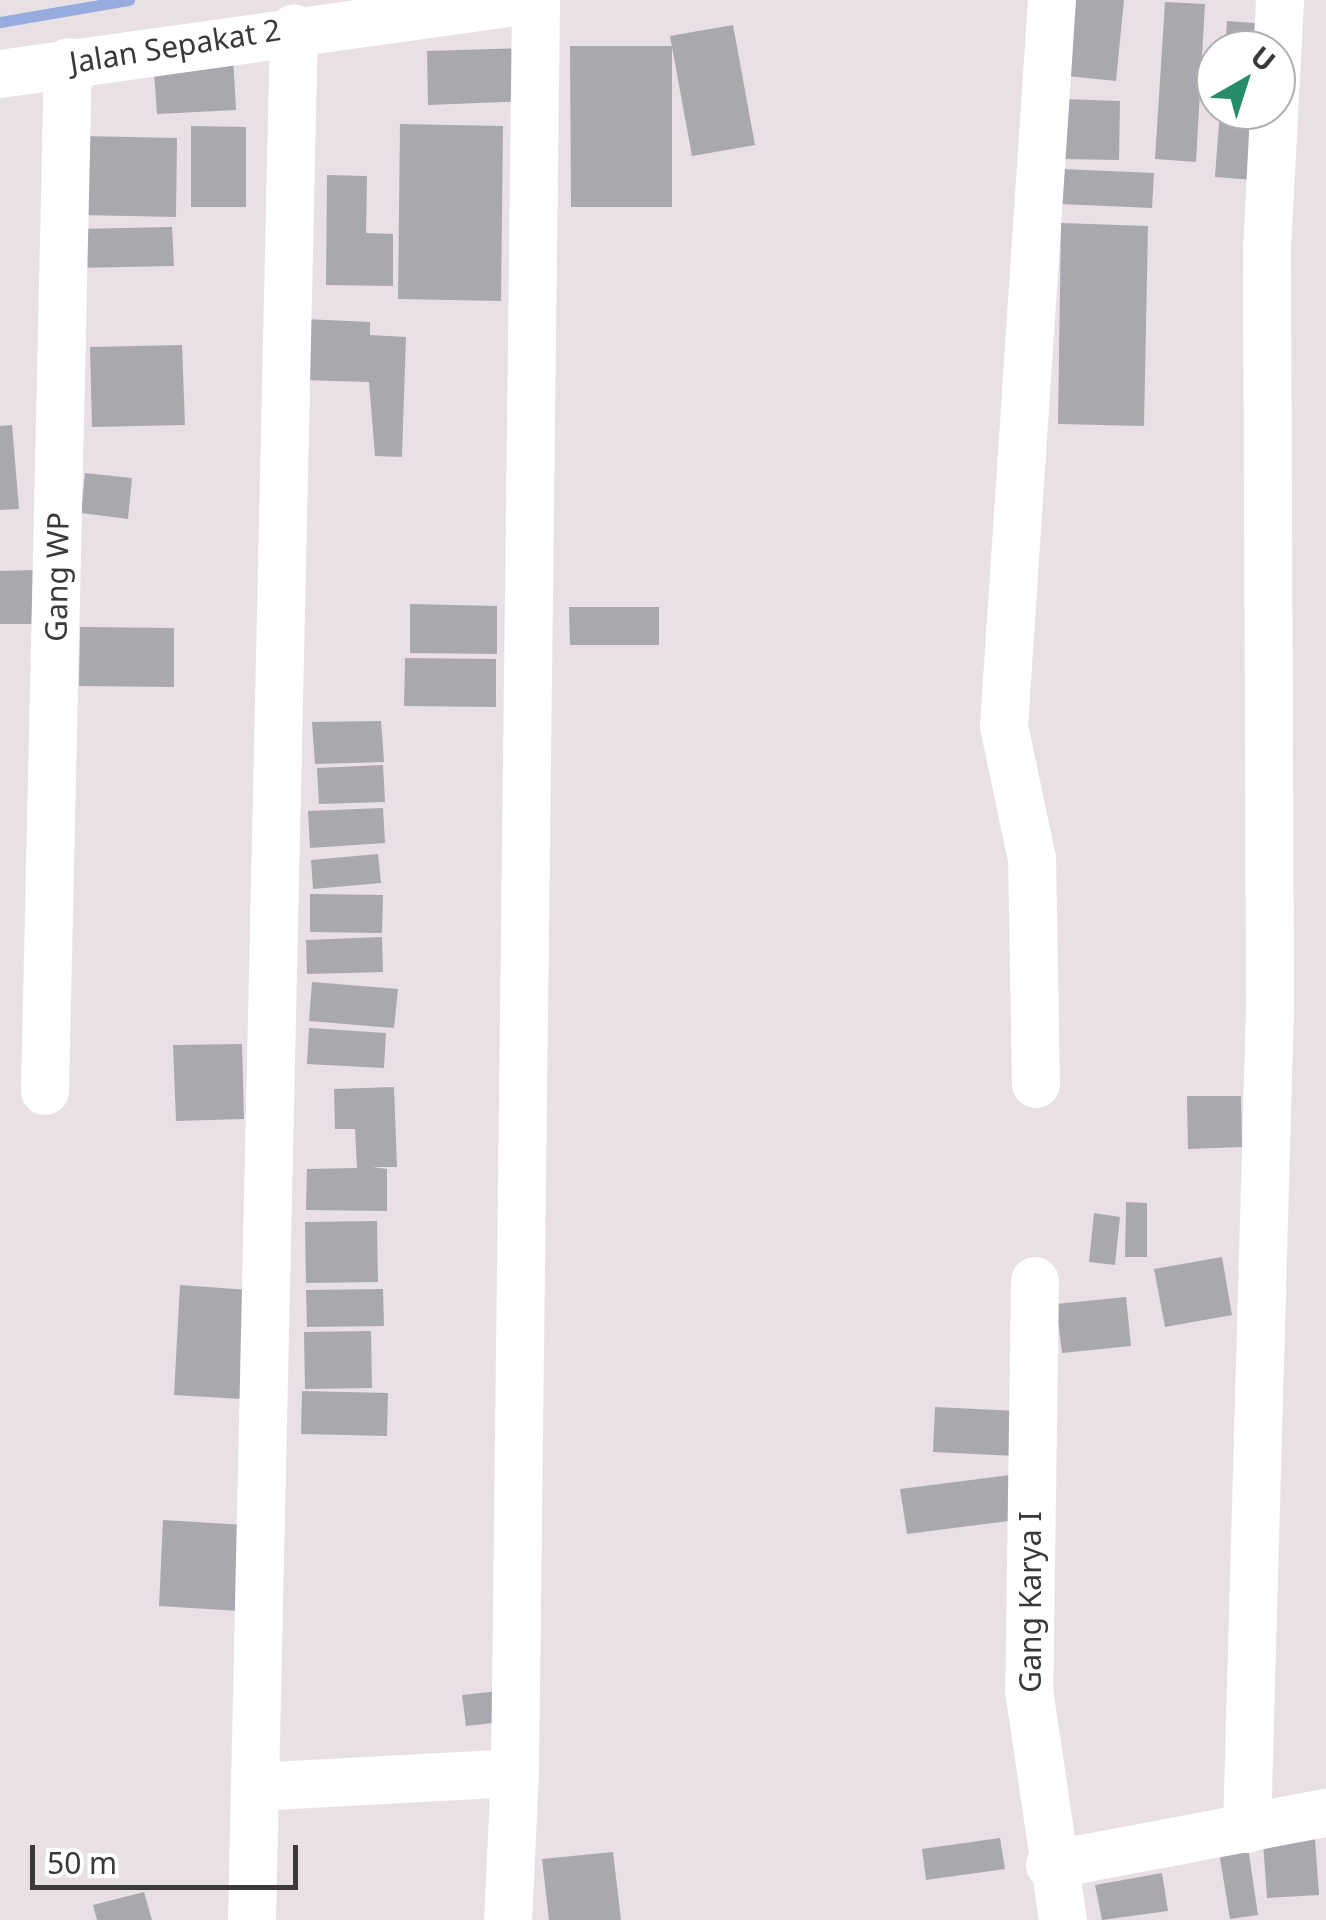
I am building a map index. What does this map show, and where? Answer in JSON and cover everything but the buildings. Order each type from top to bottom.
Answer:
[{"type":"street","name":"Jalan Sepakat 2","points":[[0,74],[294,28],[377,8],[533,0]]},
{"type":"street","points":[[508,1920],[515,1773],[533,0]]},
{"type":"street","points":[[1036,1084],[1032,859],[1004,726],[1052,0]]},
{"type":"street","points":[[1247,1829],[1270,1004],[1266,248],[1280,0]]},
{"type":"street","points":[[252,1920],[294,28]]},
{"type":"street","name":"Gang WP","points":[[45,1091],[68,62]]},
{"type":"street","name":"Gang Karya I","points":[[1035,1281],[1028,1690],[1050,1865],[1063,1920]]},
{"type":"street","points":[[256,1787],[515,1773]]},
{"type":"street","points":[[1050,1865],[1326,1813]]},
{"type":"waterway","points":[[0,22],[129,0]]}]
